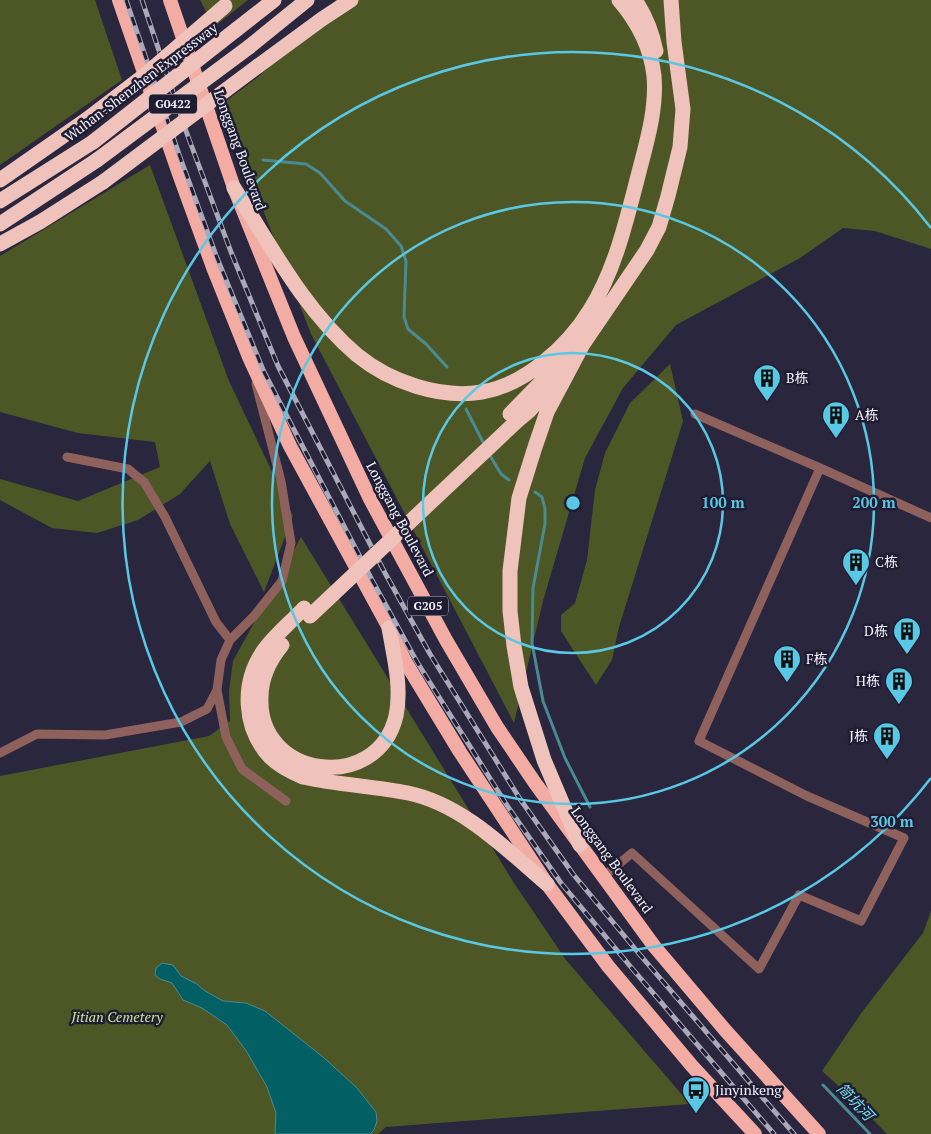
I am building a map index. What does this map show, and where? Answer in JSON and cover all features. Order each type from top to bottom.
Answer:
[{"type":"highway","points":[[119,0],[214,270],[249,357],[295,455],[406,663],[460,752],[547,884],[614,974],[692,1066],[755,1134]]},
{"type":"highway","name":"Longgang Boulevard","points":[[170,0],[234,188],[294,337],[370,499],[446,640],[498,727],[535,783],[654,946],[725,1030],[819,1134]]},
{"type":"highway","name":"Wuhan-Shenzhen Expressway","points":[[0,201],[93,142],[274,0]]},
{"type":"highway","name":"G0422","points":[[0,224],[96,160],[249,47],[307,0]]},
{"type":"highway","points":[[0,244],[40,222],[103,182],[322,19],[351,0]]},
{"type":"highway","points":[[619,0],[633,16],[649,52],[654,74],[656,99]]},
{"type":"highway","points":[[547,884],[478,827],[442,805],[409,793],[303,778],[287,770],[271,757],[260,743],[251,726],[247,707],[253,669],[264,650],[514,418],[566,353],[602,287],[622,235],[656,99],[656,50],[651,31],[635,0]]},
{"type":"highway","points":[[661,0],[674,42]]},
{"type":"highway","points":[[514,418],[528,411],[562,374],[647,250],[658,227],[680,147],[683,109],[674,42],[671,0]]},
{"type":"highway","points":[[0,180],[86,120],[153,69],[228,3]]},
{"type":"highway","points":[[234,188],[308,302],[329,330],[358,356],[385,373],[408,383],[458,394],[484,392],[511,382],[535,368],[556,352],[589,311]]},
{"type":"highway","points":[[580,845],[544,760],[521,687],[510,611],[510,571],[519,498],[535,447],[548,412],[582,346]]},
{"type":"highway","points":[[307,612],[272,658],[264,673],[260,707],[263,722],[270,737],[281,750],[294,759],[322,767],[349,766],[362,762],[374,754],[392,729],[398,698],[398,683],[389,628]]},
{"type":"street","points":[[249,357],[281,481],[291,544],[282,581],[254,616],[230,640],[221,660],[217,690],[226,737],[242,769],[286,802]]},
{"type":"street","points":[[695,414],[931,518]]},
{"type":"street","points":[[66,457],[128,469],[144,482],[165,517],[216,622],[230,640]]},
{"type":"street","points":[[604,876],[632,853],[759,969],[799,895],[860,921],[904,838],[807,796],[699,741],[820,468]]},
{"type":"street","points":[[0,753],[37,734],[105,735],[182,722],[207,709],[217,690]]},
{"type":"green space","points":[[0,0],[95,0],[122,80],[0,165]]},
{"type":"green space","points":[[200,0],[248,0],[214,27]]},
{"type":"green space","points":[[336,0],[931,0],[931,249],[875,231],[843,228],[800,258],[676,325],[623,388],[585,458],[543,601],[514,723],[311,334],[222,104],[258,77]]},
{"type":"green space","points":[[150,165],[229,381],[293,516],[264,592],[230,524],[210,461],[180,494],[138,520],[97,533],[52,528],[0,500],[0,479],[78,501],[160,467],[155,442],[78,433],[0,412],[0,256]]},
{"type":"green space","points":[[670,364],[683,421],[619,627],[612,660],[596,685],[561,631],[561,615],[575,603],[587,560],[595,490],[605,453],[630,403]]},
{"type":"green space","name":"Jitian Cemetery","points":[[301,537],[514,883],[566,960],[690,1104],[386,1127],[378,1134],[0,1134],[0,776],[209,736],[230,721],[229,691],[233,661]]},
{"type":"green space","points":[[931,911],[931,1134],[887,1134],[822,1071],[862,1012],[923,933]]},
{"type":"shaded area","points":[[162,963],[173,965],[181,976],[223,1001],[246,1003],[265,1011],[323,1057],[357,1088],[376,1112],[377,1121],[374,1130],[370,1134],[275,1134],[276,1113],[267,1087],[247,1052],[227,1025],[202,1008],[183,1000],[172,983],[155,975],[156,968]]},
{"type":"waterway","points":[[263,160],[306,164],[320,173],[345,201],[386,229],[401,246],[406,261],[404,317],[408,329],[426,344],[447,367]]},
{"type":"waterway","points":[[466,409],[485,446]]},
{"type":"waterway","points":[[489,454],[501,474],[509,480]]},
{"type":"waterway","points":[[535,492],[542,497],[545,509],[545,524],[533,588],[532,643],[543,701],[565,758],[590,807]]},
{"type":"waterway","name":"简坑河","points":[[823,1085],[870,1134]]},
{"type":"railway","points":[[126,0],[217,258],[264,372],[372,580],[417,662],[508,807],[561,883],[774,1134]]},
{"type":"railway","points":[[142,0],[186,131],[231,252],[278,366],[385,573],[430,654],[520,799],[573,874],[794,1134]]},
{"type":"place","name":"B栋","points":[[767,402]]},
{"type":"place","name":"A栋","points":[[836,439]]},
{"type":"place","name":"C栋","points":[[856,586]]},
{"type":"place","name":"D栋","points":[[907,655]]},
{"type":"place","name":"F栋","points":[[787,683]]},
{"type":"place","name":"H栋","points":[[899,705]]},
{"type":"place","name":"J栋","points":[[887,760]]},
{"type":"place","name":"Jinyinkeng","points":[[696,1114]]}]
